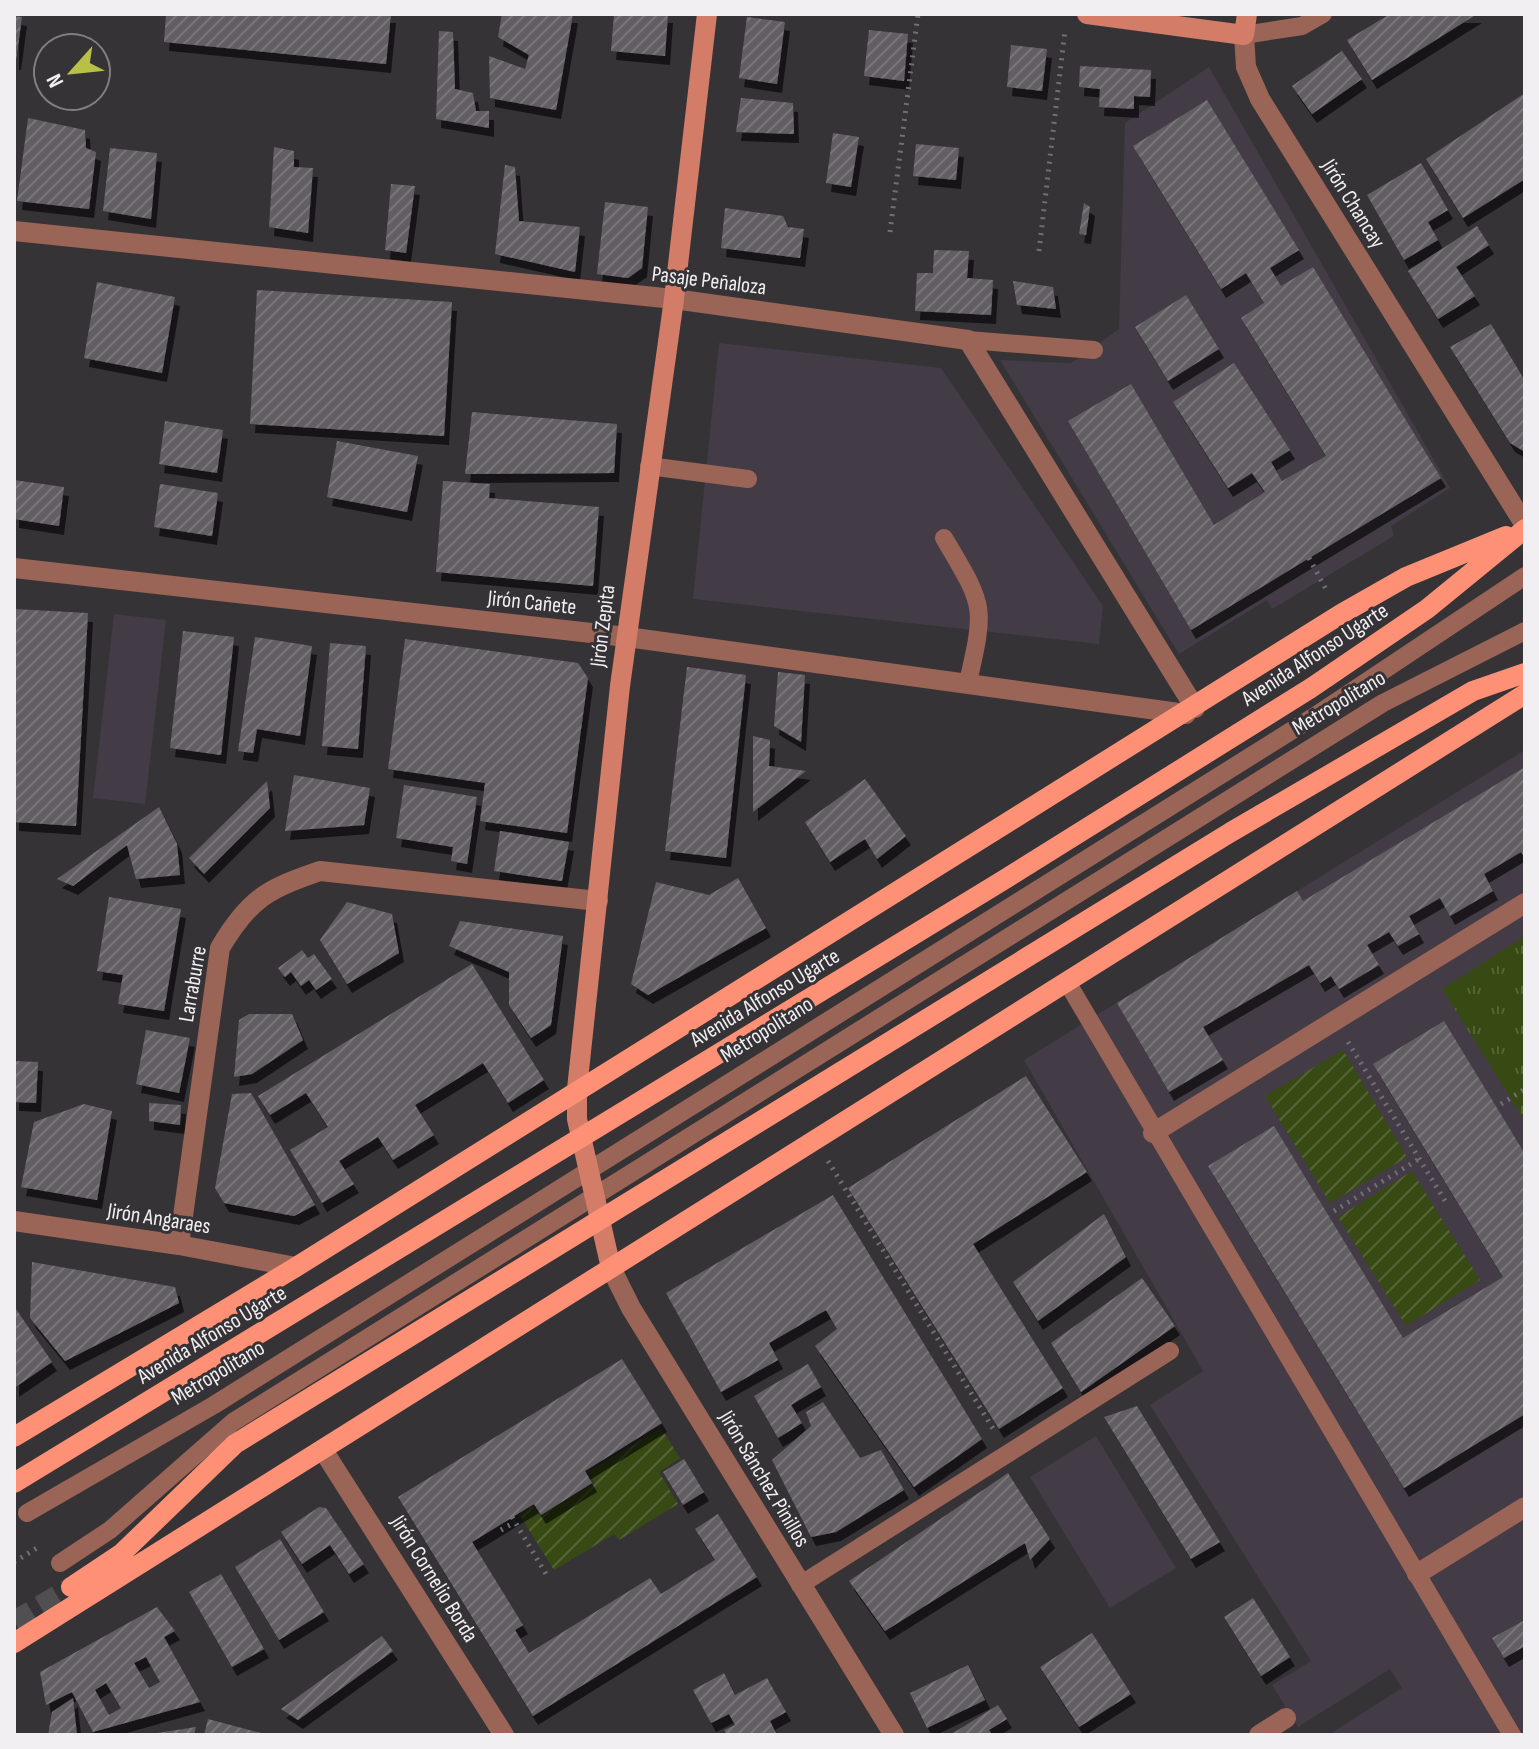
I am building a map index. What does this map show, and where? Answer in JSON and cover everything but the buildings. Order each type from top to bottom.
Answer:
[{"type":"main road","name":"Avenida Alfonso Ugarte","points":[[14,1437],[296,1267],[1341,614],[1406,577],[1525,527]]},
{"type":"main road","name":"Avenida Alfonso Ugarte","points":[[14,1483],[1002,881],[1311,688],[1427,609],[1525,527]]},
{"type":"main road","points":[[71,1587],[122,1553],[235,1444],[1231,832],[1473,691],[1525,673]]},
{"type":"main road","points":[[14,1643],[1525,694]]},
{"type":"street","name":"Jirón Zepita","points":[[603,1244],[577,1119],[577,1089],[627,637],[674,299],[707,14]]},
{"type":"street","points":[[1087,14],[1244,35],[1247,14]]},
{"type":"street","name":"Jirón Chancay","points":[[1244,35],[1246,67],[1260,99],[1525,527]]},
{"type":"street","name":"Pasaje Peñaloza","points":[[14,231],[674,299],[968,340]]},
{"type":"street","points":[[968,340],[1190,711]]},
{"type":"street","name":"Jirón Cañete","points":[[14,568],[627,637],[1190,711]]},
{"type":"street","name":"Larraburre","points":[[179,1245],[220,948],[240,914],[280,884],[320,871],[598,901]]},
{"type":"street","points":[[1153,1133],[1525,903]]},
{"type":"street","name":"Jirón Angaraes","points":[[14,1221],[179,1245],[296,1267]]},
{"type":"street","name":"Jirón Sánchez Pinillos","points":[[603,1244],[631,1308],[894,1735]]},
{"type":"street","name":"Jirón Cornelio Borda","points":[[323,1450],[504,1735]]},
{"type":"street","points":[[1417,1574],[1525,1507]]},
{"type":"street","points":[[1259,1735],[1286,1718]]},
{"type":"lane","points":[[1244,35],[1302,26],[1323,14]]},
{"type":"lane","points":[[968,340],[1094,350]]},
{"type":"lane","points":[[649,466],[748,479]]},
{"type":"lane","points":[[944,538],[980,606],[980,631],[968,682]]},
{"type":"lane","name":"Metropolitano","points":[[27,1513],[214,1405],[1276,741],[1525,576]]},
{"type":"lane","name":"Metropolitano","points":[[60,1563],[110,1530],[233,1422],[1383,703],[1525,631]]},
{"type":"lane","points":[[1067,982],[1153,1133],[1512,1735]]},
{"type":"lane","points":[[800,1585],[1170,1351]]},
{"type":"path","points":[[890,232],[918,14]]},
{"type":"path","points":[[1039,251],[1067,14]]},
{"type":"path","points":[[1309,558],[1341,614]]},
{"type":"path","points":[[1335,1021],[1445,1201]]},
{"type":"path","points":[[1501,1104],[1525,1089]]},
{"type":"path","points":[[816,1141],[1008,1453]]},
{"type":"path","points":[[1334,1211],[1419,1159]]},
{"type":"path","points":[[501,1530],[514,1519],[546,1574]]},
{"type":"shaded area","points":[[1209,67],[1450,488],[1391,526],[1394,536],[1272,609],[1267,600],[1179,654],[1000,360],[1071,363],[1119,329],[1125,123]]},
{"type":"shaded area","points":[[719,343],[941,368],[1103,606],[1099,644],[693,599]]},
{"type":"shaded area","points":[[114,614],[166,620],[145,804],[93,798]]},
{"type":"shaded area","points":[[1525,750],[1525,1735],[1328,1735],[1402,1688],[1390,1669],[1298,1727],[1272,1685],[1311,1661],[1150,1405],[1203,1371],[1024,1060]]},
{"type":"shaded area","points":[[1096,1436],[1176,1568],[1110,1608],[1030,1477]]},
{"type":"green space","points":[[1525,936],[1525,1121],[1442,989]]},
{"type":"green space","points":[[1343,1050],[1407,1157],[1330,1203],[1265,1096]]},
{"type":"green space","points":[[1412,1171],[1480,1280],[1406,1326],[1338,1217]]},
{"type":"green space","points":[[661,1428],[680,1458],[659,1472],[678,1504],[619,1540],[614,1534],[554,1570],[519,1514],[533,1506],[540,1516],[595,1483],[588,1472]]},
{"type":"tunnel","points":[[14,1621],[71,1587]]}]
